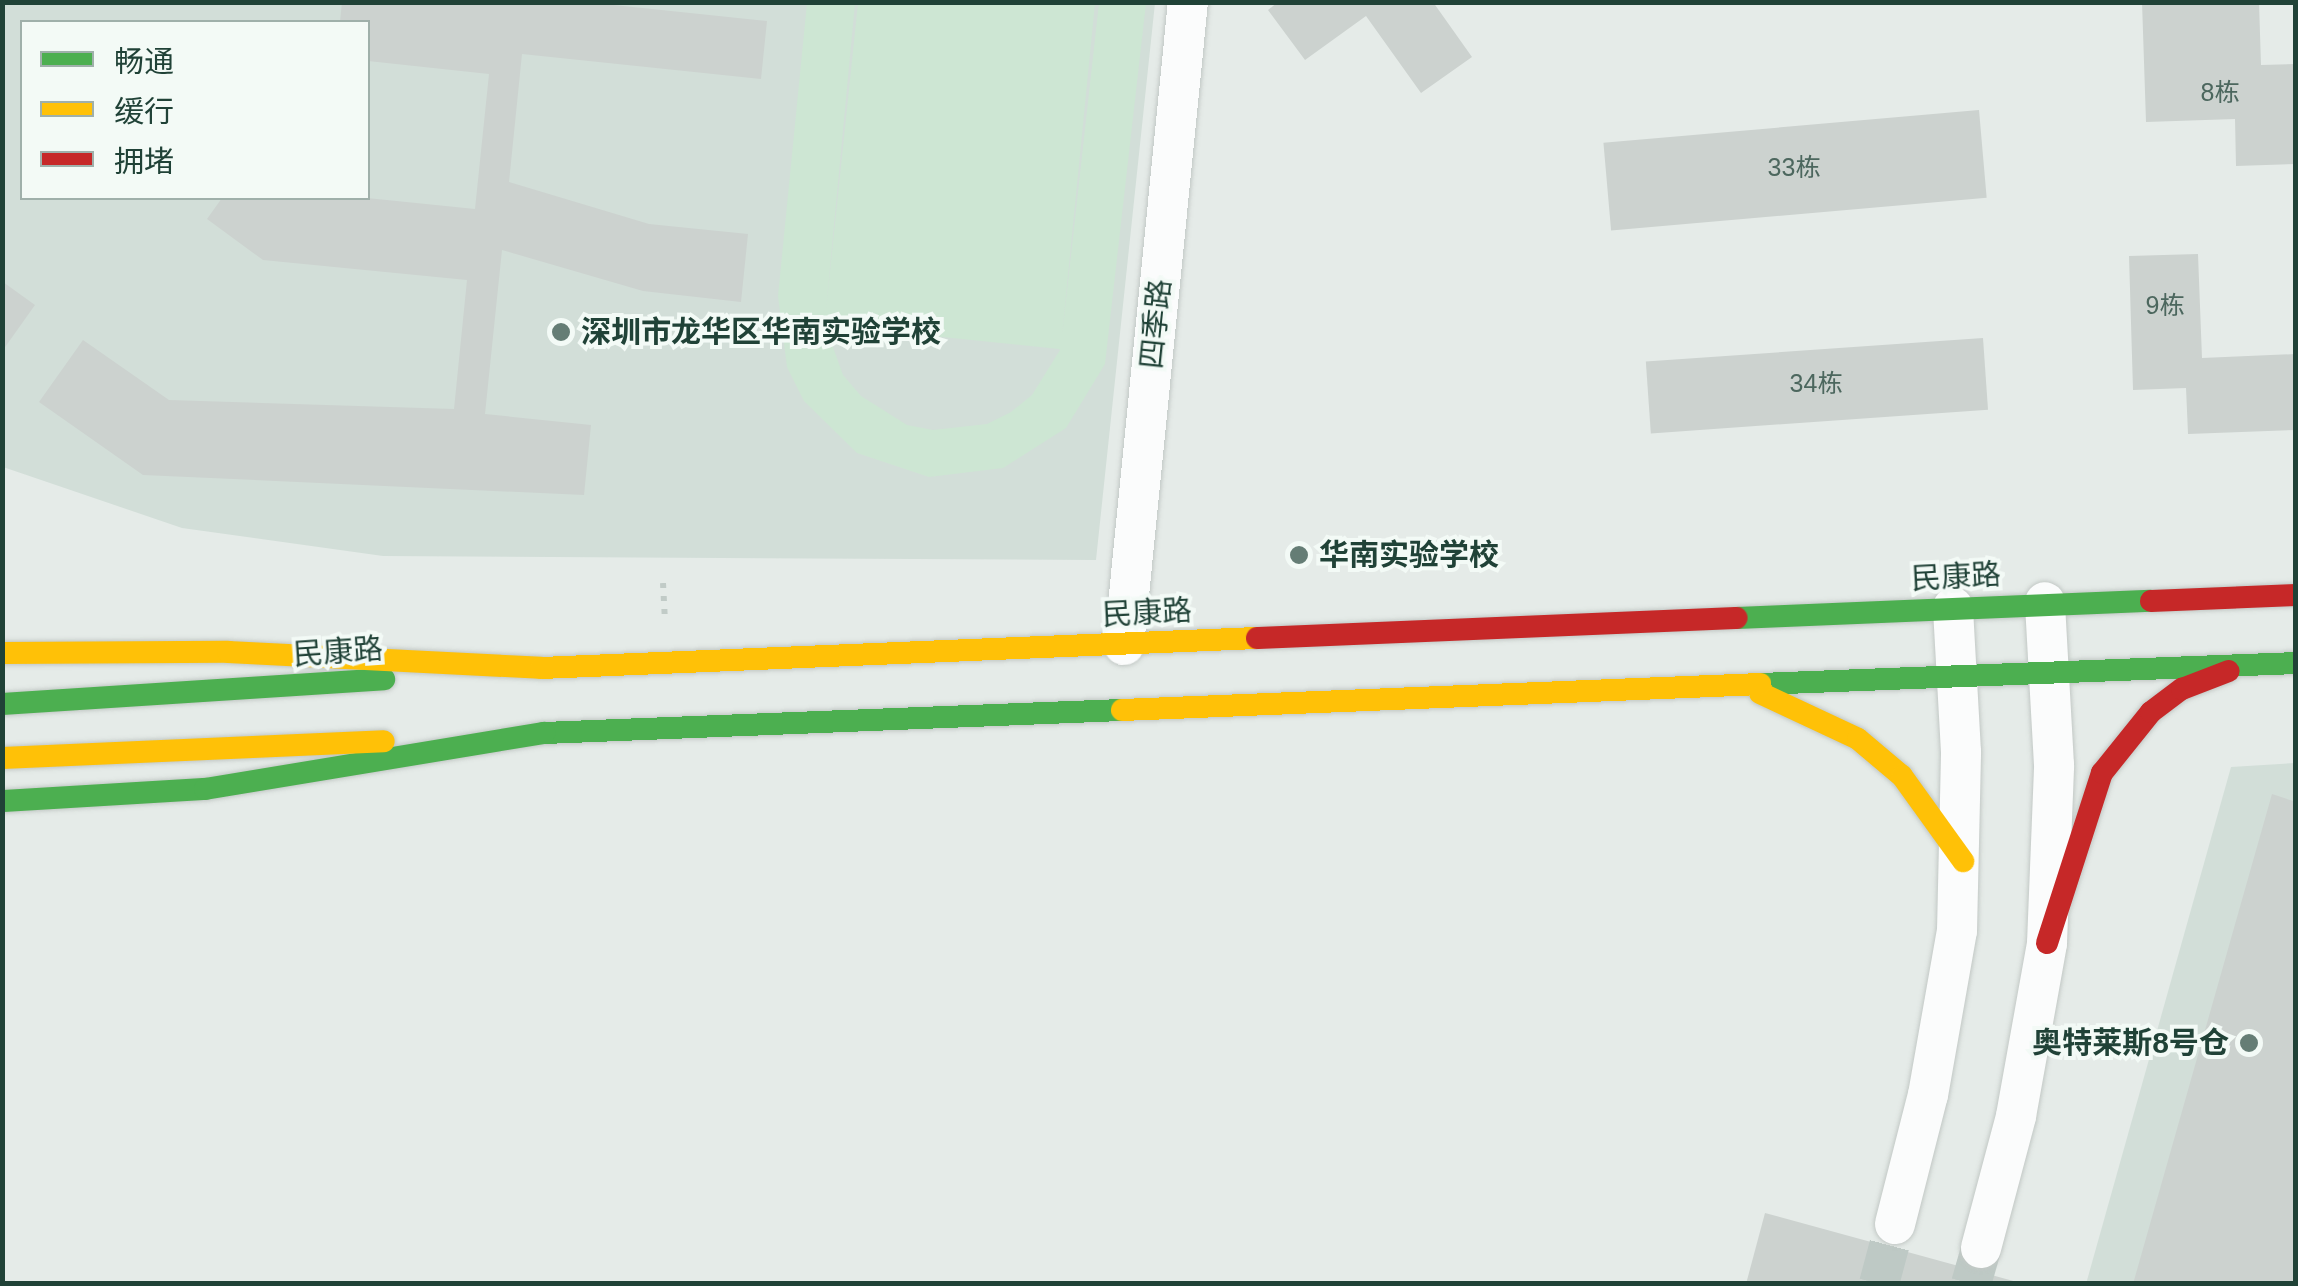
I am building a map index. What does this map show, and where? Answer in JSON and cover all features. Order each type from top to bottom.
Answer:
[{"type":"main road","name":"民康路","points":[[2,704],[542,668],[2045,602],[2296,595]]},
{"type":"main road","points":[[2,652],[211,651],[542,668]]},
{"type":"main road","points":[[931,653],[933,700]]},
{"type":"main road","points":[[2,758],[544,734],[933,700],[1743,686],[2296,663]]},
{"type":"main road","points":[[2047,943],[2089,803],[2122,742],[2182,689],[2255,664]]},
{"type":"main road","points":[[1743,686],[1810,711],[1858,740],[1902,776],[1962,862]]},
{"type":"main road","points":[[2,801],[205,789],[544,734]]},
{"type":"street","name":"四季路","points":[[1124,645],[1188,2]]},
{"type":"street","points":[[1981,1248],[2016,1116],[2047,943],[2051,672],[2045,602]]},
{"type":"street","points":[[1895,1224],[1945,1016],[1962,862],[1953,607]]},
{"type":"path","points":[[662,584],[664,616]]},
{"type":"shaded area","name":"深圳市龙华区华南实验学校","points":[[2,3],[1155,3],[1096,560],[383,556],[182,528],[3,467]]},
{"type":"shaded area","name":"奥特莱斯8号仓","points":[[2295,763],[2295,1283],[2086,1284],[2231,767]]},
{"type":"green space","points":[[807,3],[855,3],[826,310],[858,3],[1095,3],[1062,336],[1099,3],[1146,3],[1105,364],[1066,428],[1003,468],[929,477],[857,453],[804,401],[787,367],[778,296]],"holes":[[[825,325],[1059,349],[1032,395],[1011,412],[987,424],[933,430],[907,425],[861,396],[843,375]]]},
{"type":"building","points":[[342,2],[585,2],[767,21],[761,79],[522,54],[509,182],[649,224],[748,234],[741,302],[643,291],[502,250],[485,414],[591,425],[584,495],[143,475],[39,402],[83,340],[169,400],[454,409],[467,280],[263,260],[207,219],[221,200],[370,198],[475,209],[489,74],[370,61],[370,20],[340,20]]},
{"type":"building","points":[[1278,2],[1433,2],[1472,57],[1421,93],[1366,16],[1305,60],[1268,10]]},
{"type":"building","points":[[2142,2],[2259,2],[2261,65],[2296,64],[2296,164],[2236,166],[2235,119],[2146,122]]},
{"type":"building","points":[[1979,110],[1987,198],[1611,231],[1603,143]]},
{"type":"building","points":[[2198,254],[2202,358],[2296,354],[2296,430],[2188,434],[2186,388],[2133,390],[2129,256]]},
{"type":"building","points":[[3,282],[35,305],[3,350]]},
{"type":"building","points":[[1983,338],[1988,410],[1651,433],[1646,362]]},
{"type":"building","name":"奥特莱斯8号仓","points":[[2272,794],[2296,802],[2296,1284],[2133,1284]]},
{"type":"building","points":[[1765,1213],[2017,1282],[2017,1284],[1746,1284]]},
{"type":"tunnel","points":[[1879,1284],[1895,1224]]},
{"type":"tunnel","points":[[1971,1284],[1981,1248]]},
{"type":"traffic: fast","points":[[1737,618],[2151,601]]},
{"type":"traffic: fast","points":[[1760,684],[2296,663]]},
{"type":"traffic: fast","points":[[2,704],[384,679]]},
{"type":"traffic: fast","points":[[544,733],[1122,710]]},
{"type":"traffic: fast","points":[[2,801],[205,789],[544,733]]},
{"type":"traffic: slow","points":[[541,668],[1257,638]]},
{"type":"traffic: slow","points":[[2,653],[228,652],[541,668]]},
{"type":"traffic: slow","points":[[1122,710],[1760,684]]},
{"type":"traffic: slow","points":[[1760,693],[1858,739],[1902,776],[1963,861]]},
{"type":"traffic: slow","points":[[2,758],[384,741]]},
{"type":"traffic: jam","points":[[2151,601],[2296,595]]},
{"type":"traffic: jam","points":[[1257,638],[1737,618]]},
{"type":"traffic: jam","points":[[2047,943],[2102,773],[2151,712],[2182,689],[2229,671]]},
{"type":"place","name":"深圳市龙华区华南实验学校","points":[[561,332]]},
{"type":"place","name":"华南实验学校","points":[[1299,555]]},
{"type":"place","name":"奥特莱斯8号仓","points":[[2249,1043]]}]
